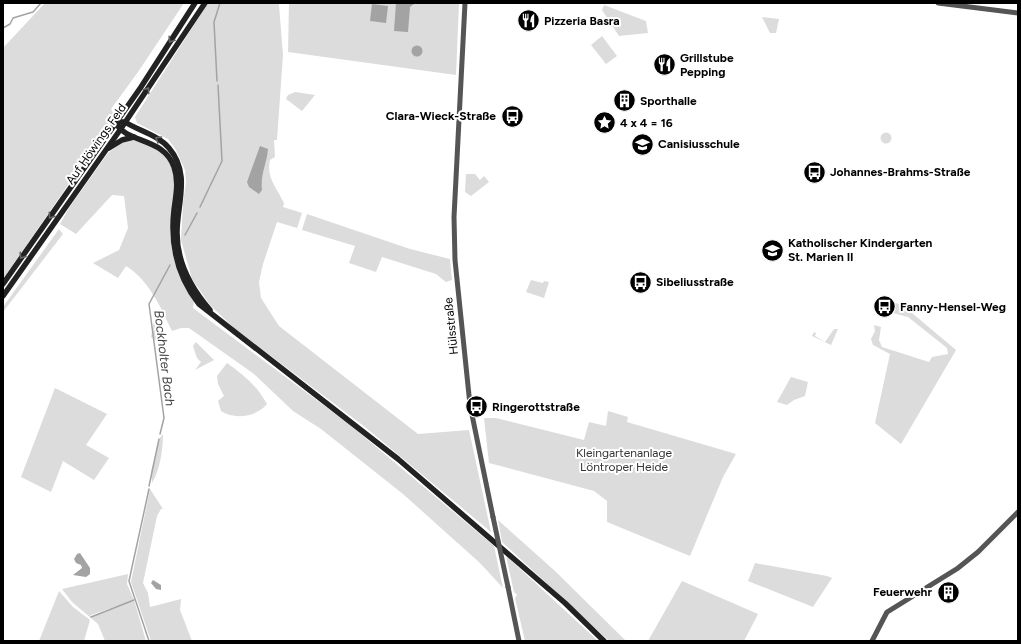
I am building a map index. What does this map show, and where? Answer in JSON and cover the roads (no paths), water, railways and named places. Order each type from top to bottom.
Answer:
[{"type":"main road","name":"Auf Höwings Feld","points":[[3,284],[116,123],[195,3]]},
{"type":"main road","name":"Auf Höwings Feld","points":[[3,296],[120,130],[205,3]]},
{"type":"main road","points":[[222,323],[195,291],[181,260],[177,232],[182,179],[177,159],[164,142],[125,122],[116,123],[120,130],[161,148],[172,162],[177,181],[172,231],[174,254],[184,281],[192,295],[206,310],[222,323],[398,459],[559,598],[604,641]]},
{"type":"main road","points":[[106,150],[122,140],[135,136]]},
{"type":"street","name":"Hülsstraße","points":[[465,3],[454,217],[455,260],[470,405],[519,641]]},
{"type":"street","points":[[938,3],[1018,13]]},
{"type":"street","points":[[872,641],[887,612],[958,568],[978,552],[1018,512]]},
{"type":"waterway","points":[[3,28],[10,24],[13,18],[33,12],[41,3]]},
{"type":"waterway","name":"Bockholter Bach","points":[[217,81],[214,22],[220,3]]},
{"type":"waterway","name":"Bockholter Bach","points":[[200,207],[222,161],[218,85]]},
{"type":"waterway","name":"Bockholter Bach","points":[[185,235],[197,213]]},
{"type":"waterway","name":"Bockholter Bach","points":[[160,434],[164,418],[149,304],[170,265]]},
{"type":"waterway","name":"Bockholter Bach","points":[[149,486],[159,439]]},
{"type":"waterway","name":"Bockholter Bach","points":[[149,489],[129,581],[149,641]]},
{"type":"waterway","points":[[91,617],[134,600]]},
{"type":"place","name":"Pizzeria Basra","points":[[529,21]]},
{"type":"place","name":"Grillstube Pepping","points":[[665,65]]},
{"type":"place","name":"Sporthalle","points":[[624,101]]},
{"type":"place","name":"Clara-Wieck-Straße","points":[[512,116]]},
{"type":"place","name":"4 x 4 = 16","points":[[604,123]]},
{"type":"place","name":"Canisiusschule","points":[[642,144]]},
{"type":"place","name":"Johannes-Brahms-Straße","points":[[814,172]]},
{"type":"place","name":"Katholischer Kindergarten St. Marien II","points":[[773,250]]},
{"type":"place","name":"Sibeliusstraße","points":[[640,282]]},
{"type":"place","name":"Fanny-Hensel-Weg","points":[[885,307]]},
{"type":"place","name":"Ringerottstraße","points":[[476,407]]},
{"type":"place","name":"Feuerwehr","points":[[948,592]]},
{"type":"park label","name":"Kleingartenanlage Löntroper Heide","points":[[624,460]]}]
